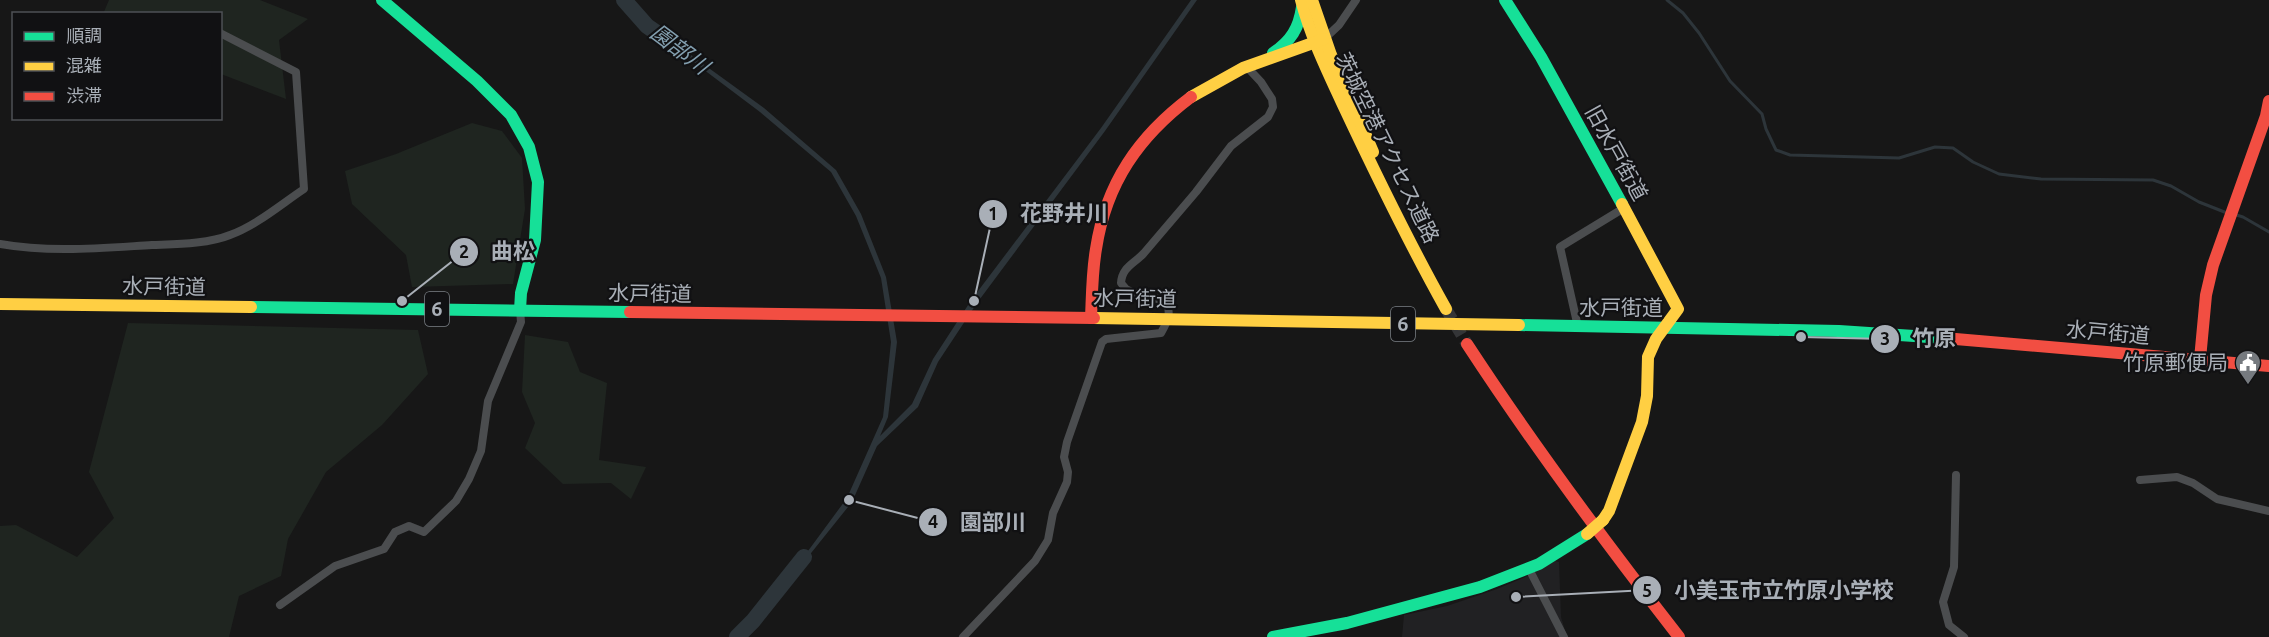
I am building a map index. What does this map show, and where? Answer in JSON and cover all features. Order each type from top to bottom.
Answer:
[{"type":"main road","points":[[382,0],[484,87],[511,115],[529,147],[538,182],[535,240],[521,293],[520,310]]},
{"type":"main road","name":"旧水戸街道","points":[[1505,0],[1541,57],[1676,302],[1678,309],[1666,327]]},
{"type":"main road","points":[[1262,60],[1285,46],[1295,35],[1305,2]]},
{"type":"main road","name":"茨城空港アクセス道路","points":[[1305,2],[1390,207],[1450,308]]},
{"type":"main road","points":[[1092,318],[1098,236],[1110,197],[1127,162],[1156,124],[1196,91],[1246,66],[1320,41]]},
{"type":"main road","points":[[2200,359],[2206,295],[2213,265],[2266,117],[2269,101]]},
{"type":"main road","name":"水戸街道","points":[[0,304],[1666,327],[1891,334],[2269,366]]},
{"type":"main road","points":[[1273,637],[1422,604],[1488,584],[1529,569],[1587,534],[1603,520],[1609,511],[1642,422],[1647,396],[1648,357],[1656,339],[1666,327]]},
{"type":"main road","points":[[1470,342],[1520,425],[1534,441],[1625,568],[1679,637]]},
{"type":"street","points":[[1320,41],[1339,25],[1356,0]]},
{"type":"street","points":[[0,244],[19,248],[72,250],[183,243],[228,236],[249,227],[304,189],[296,72],[222,34]]},
{"type":"street","points":[[963,637],[1035,561],[1048,540],[1053,513],[1067,482],[1068,472],[1064,457],[1067,442],[1102,342],[1106,339],[1161,333],[1168,319],[1170,310],[1166,302],[1126,289],[1121,283],[1122,274],[1126,267],[1136,262],[1144,253],[1231,146],[1268,117],[1273,107],[1272,99],[1261,82],[1246,66]]},
{"type":"street","points":[[1578,327],[1560,247],[1624,208]]},
{"type":"street","points":[[280,605],[335,566],[384,549],[395,532],[409,526],[424,532],[456,501],[481,451],[488,401],[521,322],[520,310]]},
{"type":"street","points":[[1956,475],[1954,567],[1943,602],[1949,625],[1964,637]]},
{"type":"street","points":[[2140,480],[2177,477],[2193,483],[2217,499],[2269,511]]},
{"type":"street","points":[[1529,569],[1564,637]]},
{"type":"shaded area","points":[[109,0],[260,0],[308,19],[279,40],[286,99],[222,74],[222,12],[104,12]]},
{"type":"shaded area","points":[[472,123],[502,131],[522,158],[525,209],[513,284],[412,287],[406,255],[352,204],[345,171],[396,154]]},
{"type":"shaded area","points":[[128,323],[418,330],[428,374],[382,425],[326,472],[288,539],[281,576],[239,596],[229,637],[0,637],[0,526],[16,525],[77,557],[114,518],[89,472]]},
{"type":"shaded area","points":[[525,335],[568,342],[580,372],[607,383],[599,460],[646,467],[631,499],[611,483],[563,484],[525,448],[535,423],[522,392]]},
{"type":"shaded area","points":[[1555,561],[1559,562],[1561,617],[1567,637],[1402,637],[1404,615],[1447,606],[1497,589]]},
{"type":"water","points":[[1191,0],[1197,0],[1105,131],[977,303],[938,362],[918,407],[877,446],[852,502],[755,623],[847,498],[883,417],[891,342],[881,278],[856,216],[831,172],[760,112],[651,30],[648,24],[764,108],[836,170],[861,214],[886,277],[897,342],[888,417],[880,436],[912,404],[933,359],[972,299],[1101,128]]},
{"type":"waterway","name":"園部川","points":[[624,0],[647,26],[667,40]]},
{"type":"waterway","points":[[1667,0],[1683,13],[1730,81],[1762,114],[1776,150],[1790,155],[1899,158],[1935,147],[1953,148],[1973,162],[1999,174],[2041,179],[2153,180],[2171,186],[2199,202],[2227,213]]},
{"type":"waterway","points":[[2233,214],[2269,232]]},
{"type":"waterway","name":"園部川","points":[[737,637],[753,621],[804,557]]},
{"type":"tunnel","points":[[1446,309],[1467,344]]},
{"type":"traffic: fast","points":[[382,0],[477,81],[511,115],[529,147],[538,182],[535,240],[521,293],[520,310]]},
{"type":"traffic: fast","points":[[1505,0],[1541,57],[1622,204]]},
{"type":"traffic: fast","points":[[1273,53],[1285,44],[1293,33],[1302,7]]},
{"type":"traffic: fast","points":[[251,307],[630,312]]},
{"type":"traffic: fast","points":[[1519,325],[1839,331],[1944,338]]},
{"type":"traffic: fast","points":[[1273,637],[1347,623],[1480,587],[1539,564],[1587,534]]},
{"type":"traffic: slow","points":[[1301,0],[1315,41],[1344,107],[1393,209],[1446,309]]},
{"type":"traffic: slow","points":[[1312,0],[1331,55],[1373,152]]},
{"type":"traffic: slow","points":[[1191,97],[1243,68],[1324,39]]},
{"type":"traffic: slow","points":[[1603,520],[1609,511],[1642,422],[1647,396],[1648,357],[1656,339],[1678,309],[1622,204]]},
{"type":"traffic: slow","points":[[0,304],[251,307]]},
{"type":"traffic: slow","points":[[1094,318],[1519,325]]},
{"type":"traffic: slow","points":[[1587,534],[1603,520]]},
{"type":"traffic: jam","points":[[1091,318],[1096,249],[1101,225],[1117,182],[1141,145],[1172,112],[1191,97]]},
{"type":"traffic: jam","points":[[2200,359],[2206,295],[2213,265],[2266,116],[2269,101]]},
{"type":"traffic: jam","points":[[630,312],[1094,318]]},
{"type":"traffic: jam","points":[[1944,338],[2269,366]]},
{"type":"traffic: jam","points":[[1467,344],[1570,493],[1679,637]]},
{"type":"place","name":"曲松","points":[[402,301]]},
{"type":"place","name":"花野井川","points":[[974,301]]},
{"type":"place","name":"竹原","points":[[1801,337]]},
{"type":"place","name":"竹原郵便局","points":[[2248,386]]},
{"type":"place","name":"園部川","points":[[849,500]]},
{"type":"place","name":"小美玉市立竹原小学校","points":[[1516,597]]}]
